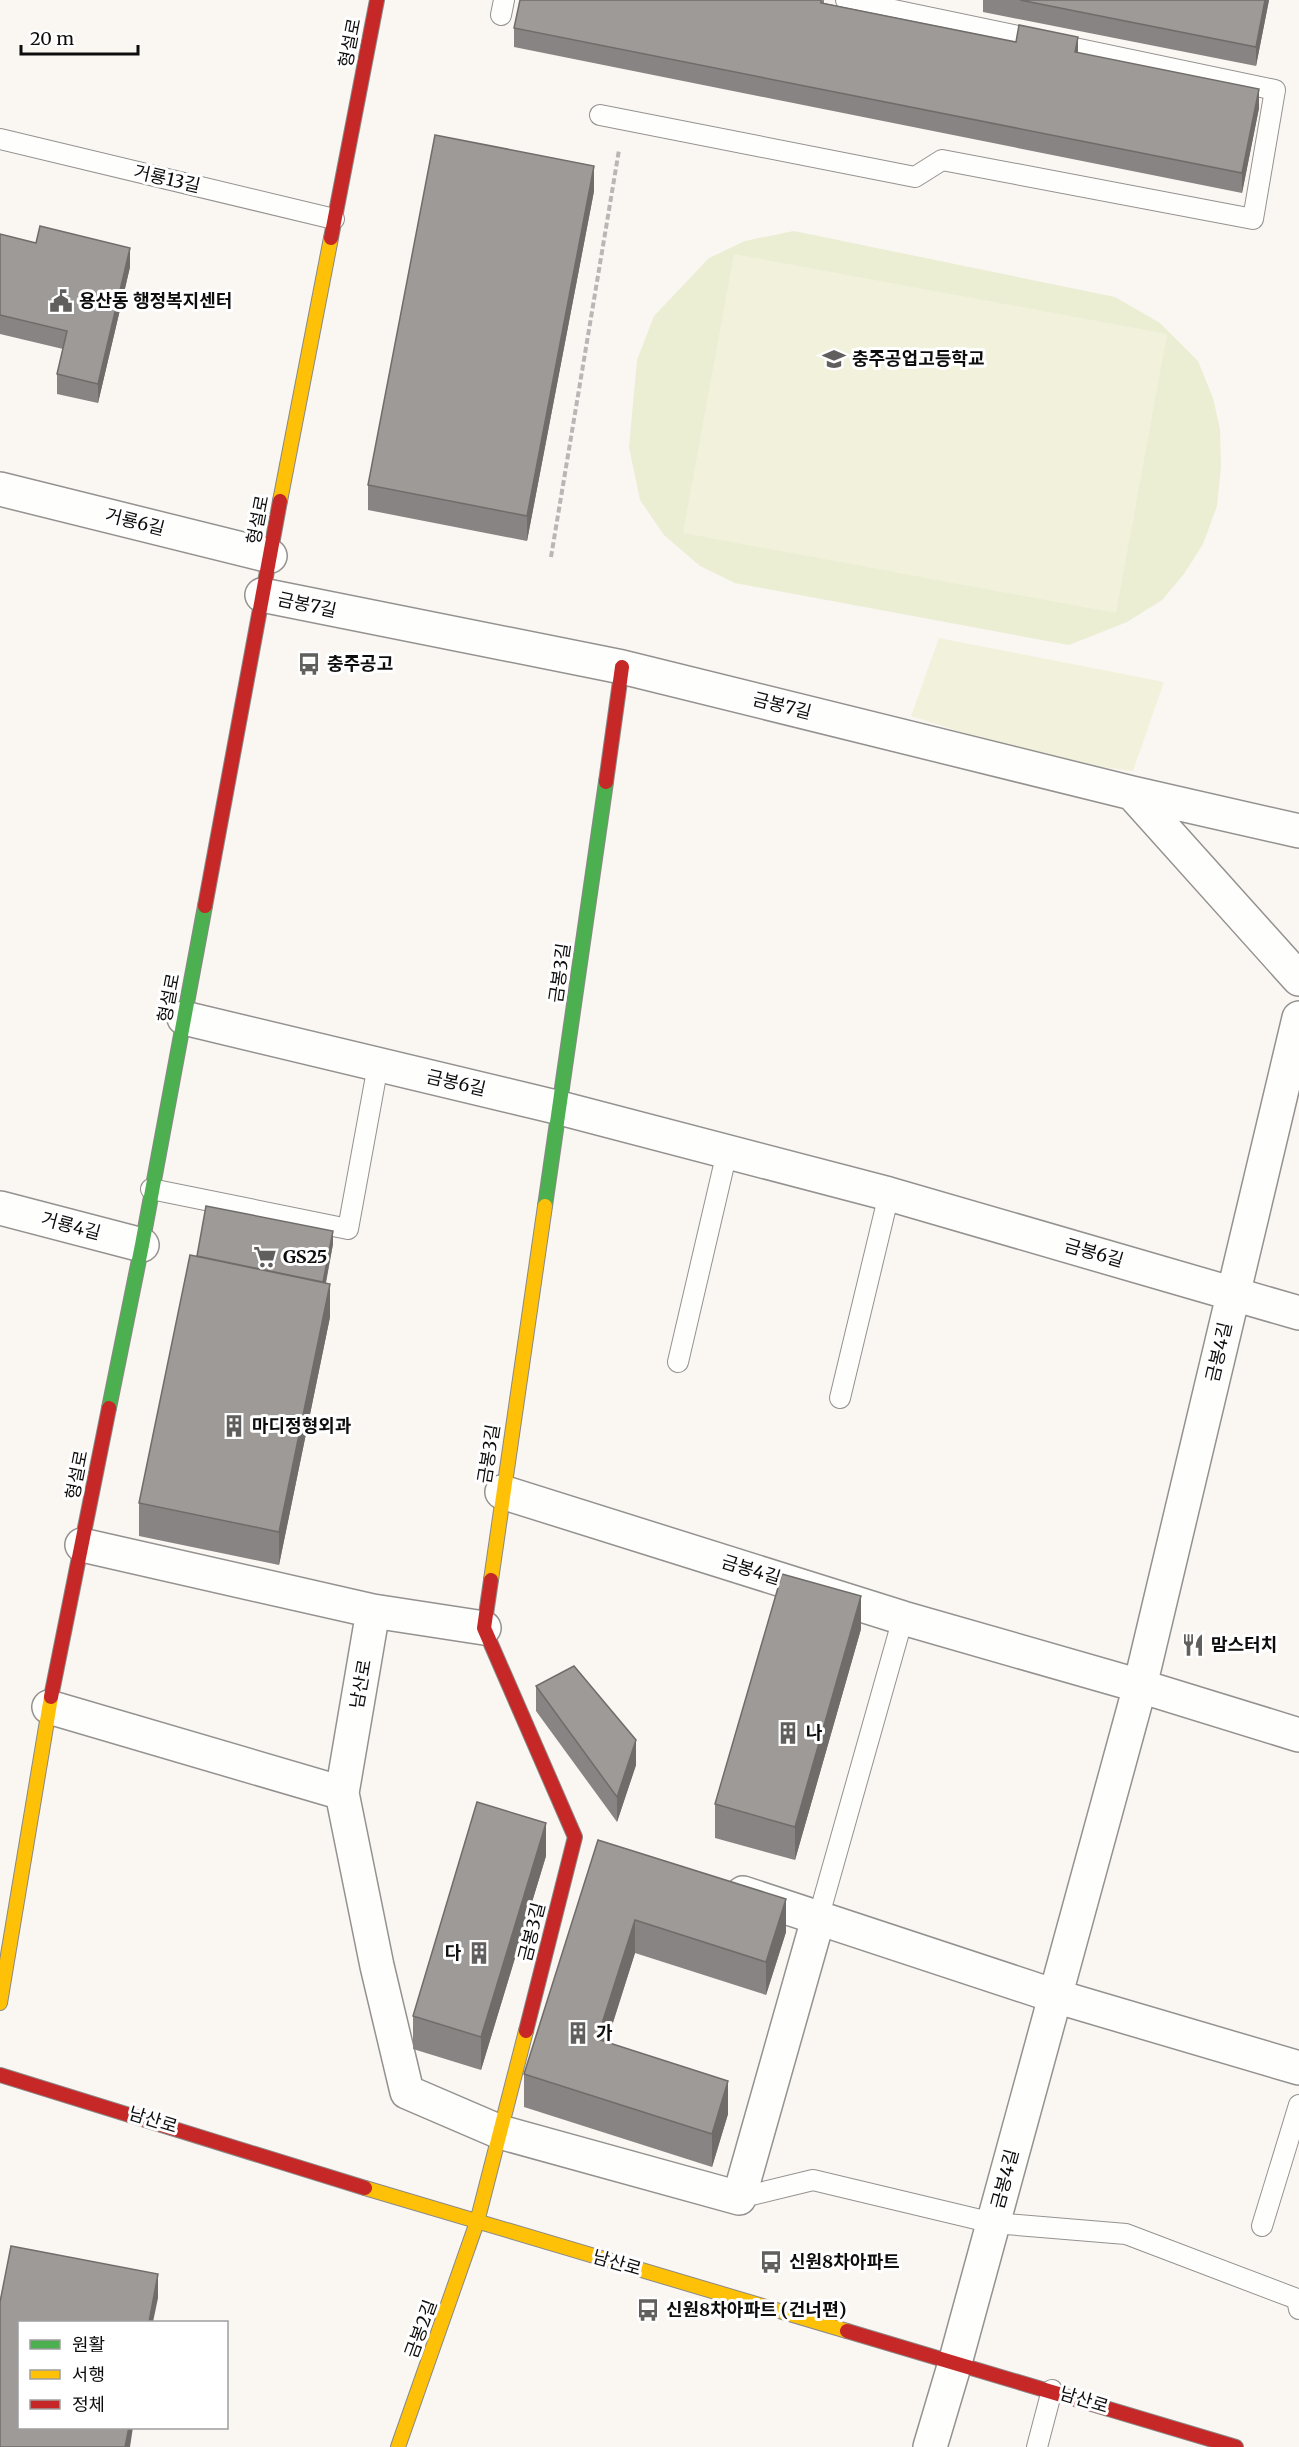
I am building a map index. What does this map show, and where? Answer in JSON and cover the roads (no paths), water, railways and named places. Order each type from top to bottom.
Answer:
[{"type":"street","name":"형설로","points":[[0,2003],[49,1707],[142,1245],[262,595],[377,0]]},
{"type":"street","name":"거룡6길","points":[[0,489],[270,556]]},
{"type":"street","name":"금봉7길","points":[[262,595],[622,667],[1132,793],[1299,831]]},
{"type":"street","name":"금봉3길","points":[[484,1628],[622,667]]},
{"type":"street","points":[[1132,793],[1299,979]]},
{"type":"street","name":"금봉6길","points":[[184,1018],[560,1108],[889,1194],[1299,1313]]},
{"type":"street","name":"금봉4길","points":[[930,2447],[1140,1686],[1299,1018]]},
{"type":"street","name":"거룡4길","points":[[0,1208],[142,1245]]},
{"type":"street","name":"금봉4길","points":[[502,1492],[903,1618],[1140,1686],[1299,1735]]},
{"type":"street","points":[[82,1545],[373,1611],[484,1628],[575,1837],[608,1848]]},
{"type":"street","name":"남산로","points":[[373,1611],[342,1793],[407,2092],[500,2132],[739,2198]]},
{"type":"street","points":[[49,1707],[342,1793]]},
{"type":"street","name":"금봉3길","points":[[477,2222],[575,1837]]},
{"type":"street","points":[[719,1885],[1055,1996],[1299,2068]]},
{"type":"street","points":[[739,2198],[818,1918]]},
{"type":"street","name":"남산로","points":[[0,2074],[477,2222],[1053,2390],[1236,2447]]},
{"type":"street","name":"금봉2길","points":[[398,2447],[477,2222]]},
{"type":"lane","points":[[600,115],[915,177],[942,160],[1253,219],[1275,90],[936,9],[846,0]]},
{"type":"lane","name":"거룡13길","points":[[0,139],[334,219]]},
{"type":"lane","points":[[152,1189],[348,1229],[378,1065]]},
{"type":"lane","points":[[678,1362],[727,1152]]},
{"type":"lane","points":[[840,1398],[889,1194]]},
{"type":"lane","points":[[818,1918],[903,1618]]},
{"type":"lane","points":[[1262,2226],[1299,2105]]},
{"type":"lane","name":"남산로","points":[[739,2198],[813,2180],[993,2223],[1126,2234],[1297,2299],[1299,2308]]},
{"type":"lane","points":[[1037,2447],[1053,2390]]},
{"type":"place","name":"용산동 행정복지센터","points":[[61,301]]},
{"type":"place","name":"충주공업고등학교","points":[[834,359]]},
{"type":"place","name":"충주공고","points":[[309,664]]},
{"type":"place","name":"GS25","points":[[265,1257]]},
{"type":"place","name":"마디정형외과","points":[[234,1426]]},
{"type":"place","name":"맘스터치","points":[[1193,1645]]},
{"type":"place","name":"나","points":[[788,1733]]},
{"type":"place","name":"다","points":[[479,1953]]},
{"type":"place","name":"가","points":[[578,2033]]},
{"type":"place","name":"신원8차아파트","points":[[771,2262]]},
{"type":"place","name":"신원8차아파트 (건너편)","points":[[648,2310]]}]
